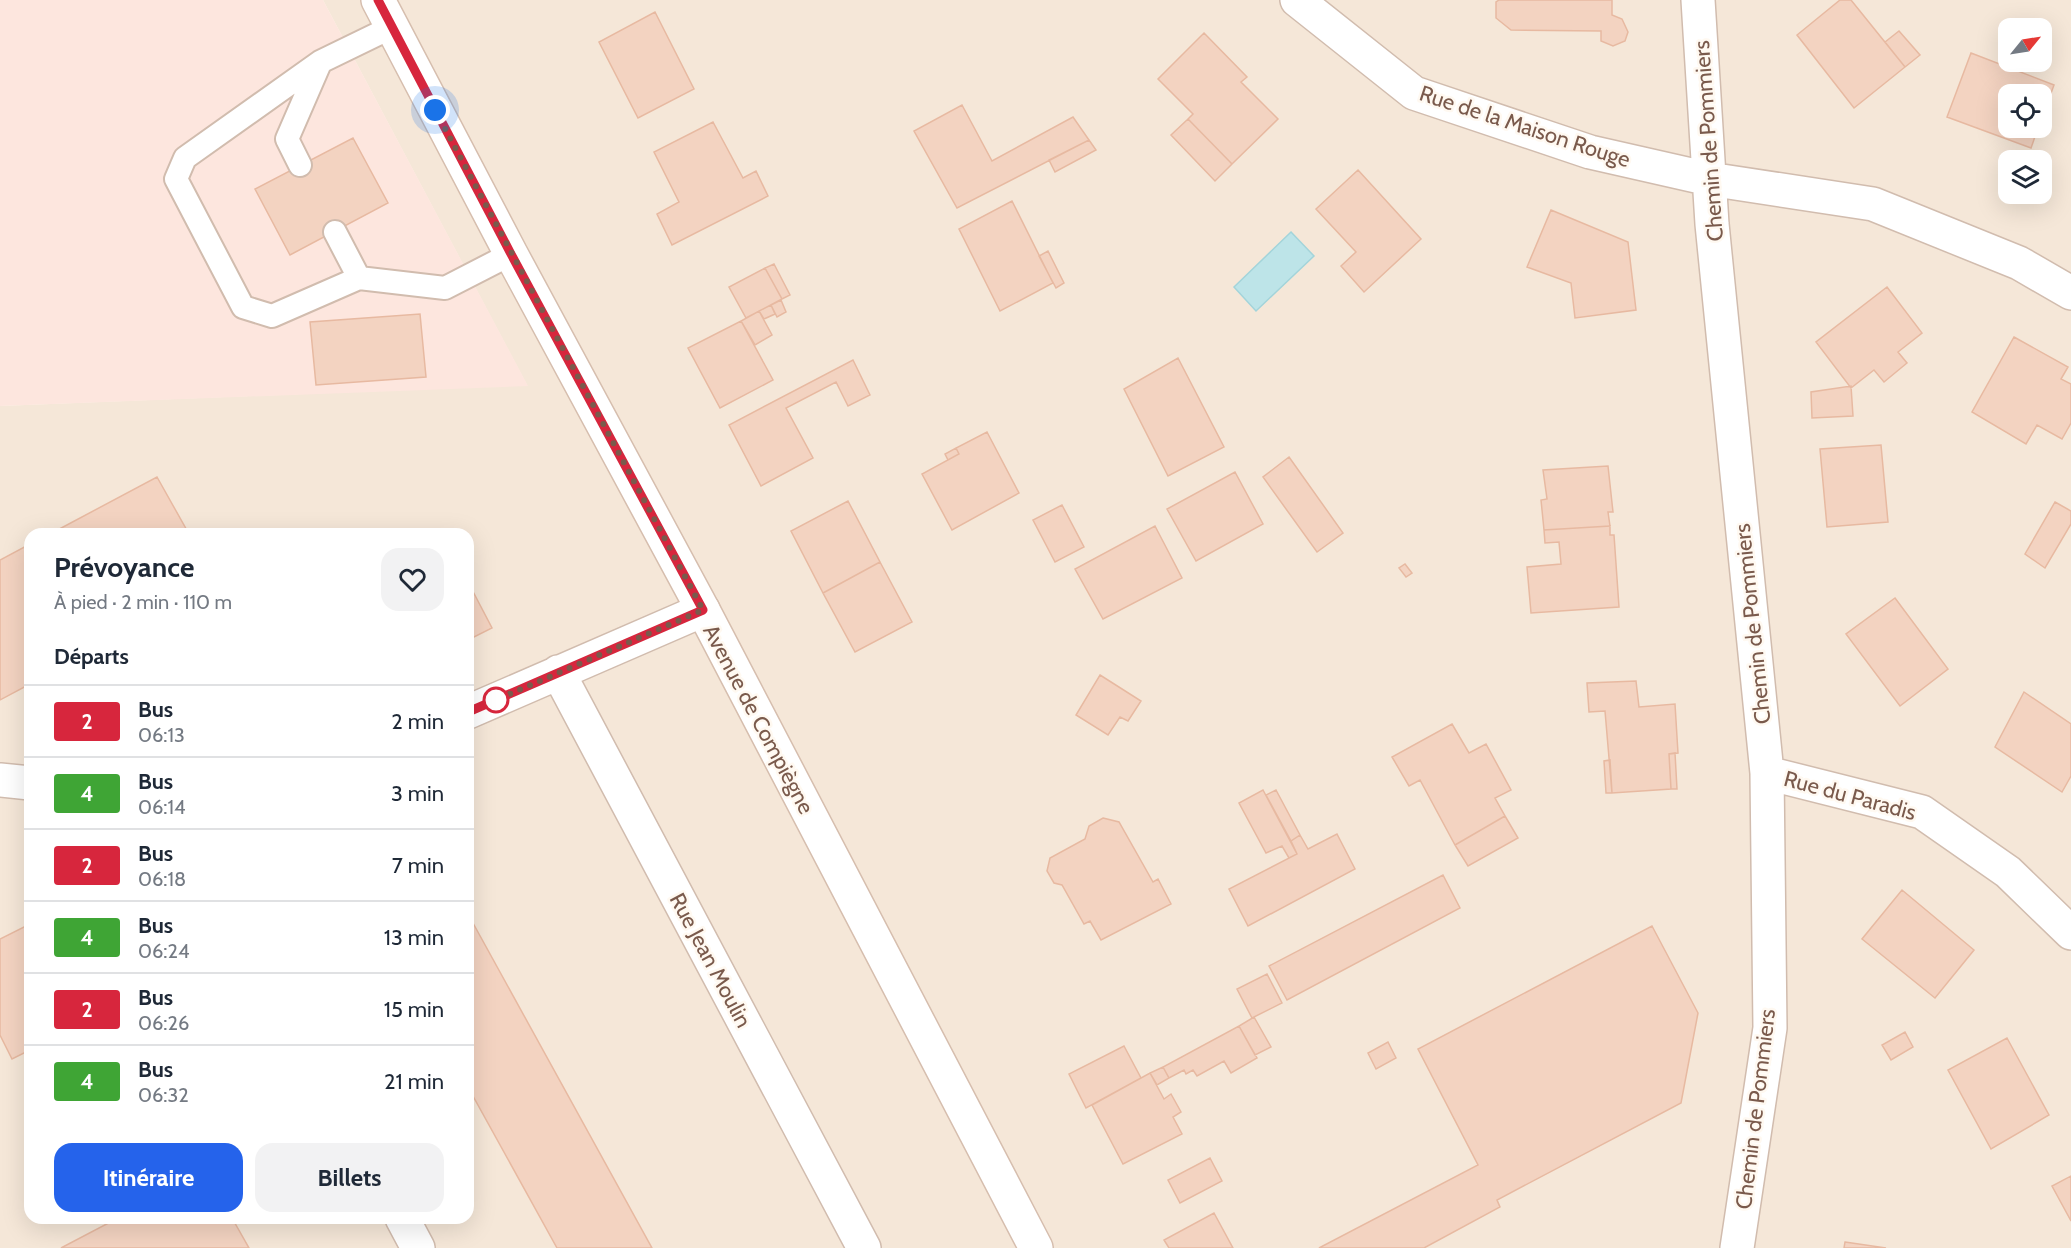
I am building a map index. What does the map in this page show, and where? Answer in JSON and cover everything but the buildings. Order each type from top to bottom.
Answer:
[{"type":"street","name":"Rue de la Maison Rouge","points":[[1297,0],[1414,93],[1590,152],[1709,179],[1873,204],[2019,263],[2071,293]]},
{"type":"street","name":"Chemin de Pommiers","points":[[1698,0],[1713,235],[1767,773],[1770,1028],[1737,1248]]},
{"type":"street","name":"Avenue de Compiègne","points":[[385,13],[511,254],[703,610],[1036,1248]]},
{"type":"street","points":[[474,709],[703,610]]},
{"type":"street","name":"Rue Jean Moulin","points":[[558,672],[864,1248]]},
{"type":"street","name":"Rue du Paradis","points":[[1767,773],[1922,812],[2008,872],[2071,933]]},
{"type":"street","points":[[0,780],[24,782]]},
{"type":"street","points":[[405,1224],[418,1248]]},
{"type":"lane","points":[[385,13],[185,158],[176,179],[243,307],[272,316],[359,278],[445,288],[511,254]]},
{"type":"lane","points":[[300,165],[287,139],[320,62]]},
{"type":"lane","points":[[335,231],[359,278]]},
{"type":"shaded area","points":[[0,0],[323,0],[528,386],[0,406]]},
{"type":"shaded area","points":[[323,0],[2071,0],[2071,1248],[0,1248],[0,406],[527,385]]},
{"type":"water","points":[[1291,232],[1314,256],[1256,311],[1234,287]]},
{"type":"bus line","name":"2","points":[[378,0],[511,254],[703,610],[474,709]]},
{"type":"route","points":[[435,110],[703,610],[496,700]]}]
